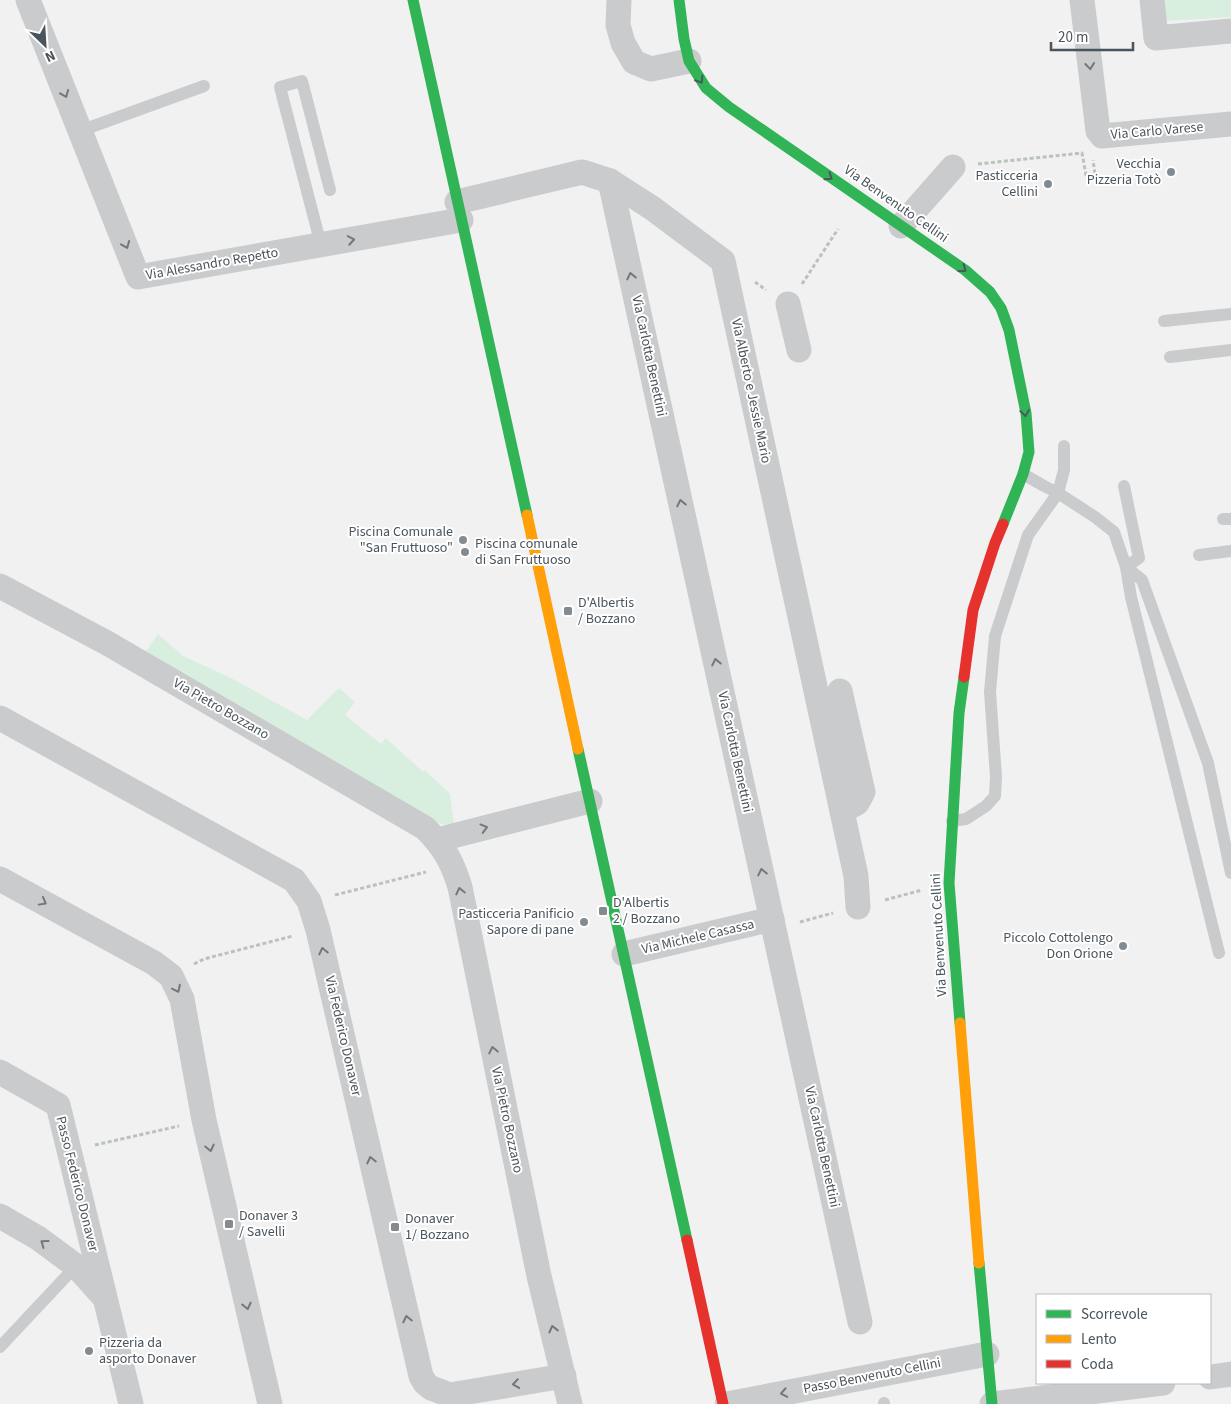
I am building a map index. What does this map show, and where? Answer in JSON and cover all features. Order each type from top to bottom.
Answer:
[{"type":"street","name":"Via Alessandro Repetto","points":[[28,0],[138,277],[321,245],[459,211]]},
{"type":"street","points":[[413,0],[723,1404]]},
{"type":"street","points":[[619,0],[618,25],[623,43],[634,62],[651,69],[689,62]]},
{"type":"street","name":"Via Benvenuto Cellini","points":[[679,0],[689,62],[706,88],[729,108],[965,270],[990,292],[1001,308],[1009,330],[1026,413],[1029,452],[1023,474],[995,543],[973,610],[959,713],[950,883],[972,1188],[992,1404]]},
{"type":"street","name":"Via Carlo Varese","points":[[1082,0],[1098,131],[1102,136],[1231,124]]},
{"type":"street","points":[[1152,0],[1156,38],[1231,31]]},
{"type":"street","points":[[901,226],[953,167]]},
{"type":"street","points":[[459,211],[582,172],[610,181],[652,208],[723,261]]},
{"type":"street","name":"Via Carlotta Benettini","points":[[610,181],[860,1322]]},
{"type":"street","name":"Via Alberto e Jessie Mario","points":[[723,261],[856,876],[858,907]]},
{"type":"street","points":[[788,304],[799,350]]},
{"type":"street","name":"Via Pietro Bozzano","points":[[0,586],[107,643],[219,708],[425,828],[437,840],[453,866],[460,887],[539,1276],[570,1404]]},
{"type":"street","points":[[840,691],[862,792],[858,803],[842,811]]},
{"type":"street","name":"Via Federico Donaver","points":[[0,718],[294,880],[309,901],[318,930],[420,1376],[431,1388],[450,1395],[564,1376]]},
{"type":"street","points":[[437,840],[590,801]]},
{"type":"street","points":[[0,879],[154,963],[171,976],[182,999],[204,1120],[270,1404]]},
{"type":"street","name":"Via Michele Casassa","points":[[624,954],[772,920]]},
{"type":"street","name":"Passo Federico Donaver","points":[[0,1072],[58,1104],[105,1299]]},
{"type":"street","points":[[0,1216],[38,1238],[76,1266],[105,1299],[132,1404]]},
{"type":"street","name":"Passo Benvenuto Cellini","points":[[727,1404],[987,1354]]},
{"type":"street","points":[[1211,1377],[1231,1374]]},
{"type":"street","points":[[992,1404],[1155,1384]]},
{"type":"lane","points":[[321,245],[280,87],[302,81],[330,190]]},
{"type":"lane","points":[[80,131],[204,86]]},
{"type":"lane","points":[[1164,321],[1231,314]]},
{"type":"lane","points":[[1170,357],[1231,350]]},
{"type":"lane","points":[[952,821],[966,818],[980,810],[995,796],[996,777],[990,692],[995,636],[1028,535],[1058,493],[1064,470],[1064,446]]},
{"type":"lane","points":[[1023,474],[1058,493],[1114,532],[1126,567],[1131,597],[1219,953]]},
{"type":"lane","points":[[1124,486],[1138,558],[1126,567]]},
{"type":"lane","points":[[1199,555],[1231,551]]},
{"type":"lane","points":[[1126,567],[1142,580],[1208,763],[1231,873]]},
{"type":"lane","points":[[0,1347],[76,1266]]},
{"type":"path","points":[[953,167],[1082,153],[1086,176],[1095,174],[1093,152]]},
{"type":"path","points":[[723,261],[788,304],[838,229]]},
{"type":"path","points":[[309,901],[453,866]]},
{"type":"path","points":[[171,976],[204,959],[318,930]]},
{"type":"path","points":[[74,1173],[97,1168],[92,1146],[204,1120]]},
{"type":"green space","points":[[1164,0],[1231,0],[1231,17],[1167,21]]},
{"type":"green space","points":[[158,634],[183,656],[233,679],[307,720],[339,688],[355,702],[345,715],[381,744],[386,738],[423,772],[425,770],[450,794],[454,826],[436,823],[143,656]]},
{"type":"traffic: fast","points":[[413,0],[527,515]]},
{"type":"traffic: fast","points":[[679,0],[689,61],[706,88],[729,107],[965,270],[990,292],[1001,308],[1009,330],[1026,413],[1029,452],[1023,474],[1003,524]]},
{"type":"traffic: fast","points":[[960,1023],[949,883],[959,713],[964,677]]},
{"type":"traffic: fast","points":[[578,749],[687,1240]]},
{"type":"traffic: fast","points":[[979,1263],[992,1404]]},
{"type":"traffic: slow","points":[[527,515],[578,749]]},
{"type":"traffic: slow","points":[[960,1023],[979,1263]]},
{"type":"traffic: jam","points":[[964,677],[973,610],[1003,524]]},
{"type":"traffic: jam","points":[[687,1240],[723,1404]]},
{"type":"place","name":"Vecchia Pizzeria Totò","points":[[1171,172]]},
{"type":"place","name":"Pasticceria Cellini","points":[[1048,184]]},
{"type":"place","name":"Piscina Comunale \"San Fruttuoso\"","points":[[463,540]]},
{"type":"place","name":"Piscina comunale di San Fruttuoso","points":[[465,552]]},
{"type":"place","name":"D'Albertis / Bozzano","points":[[568,611]]},
{"type":"place","name":"D'Albertis 2 / Bozzano","points":[[603,911]]},
{"type":"place","name":"Pasticceria Panificio Sapore di pane","points":[[584,922]]},
{"type":"place","name":"Piccolo Cottolengo Don Orione","points":[[1123,946]]},
{"type":"place","name":"Donaver 3 / Savelli","points":[[229,1224]]},
{"type":"place","name":"Donaver 1/ Bozzano","points":[[395,1227]]},
{"type":"place","name":"Pizzeria da asporto Donaver","points":[[89,1351]]}]
